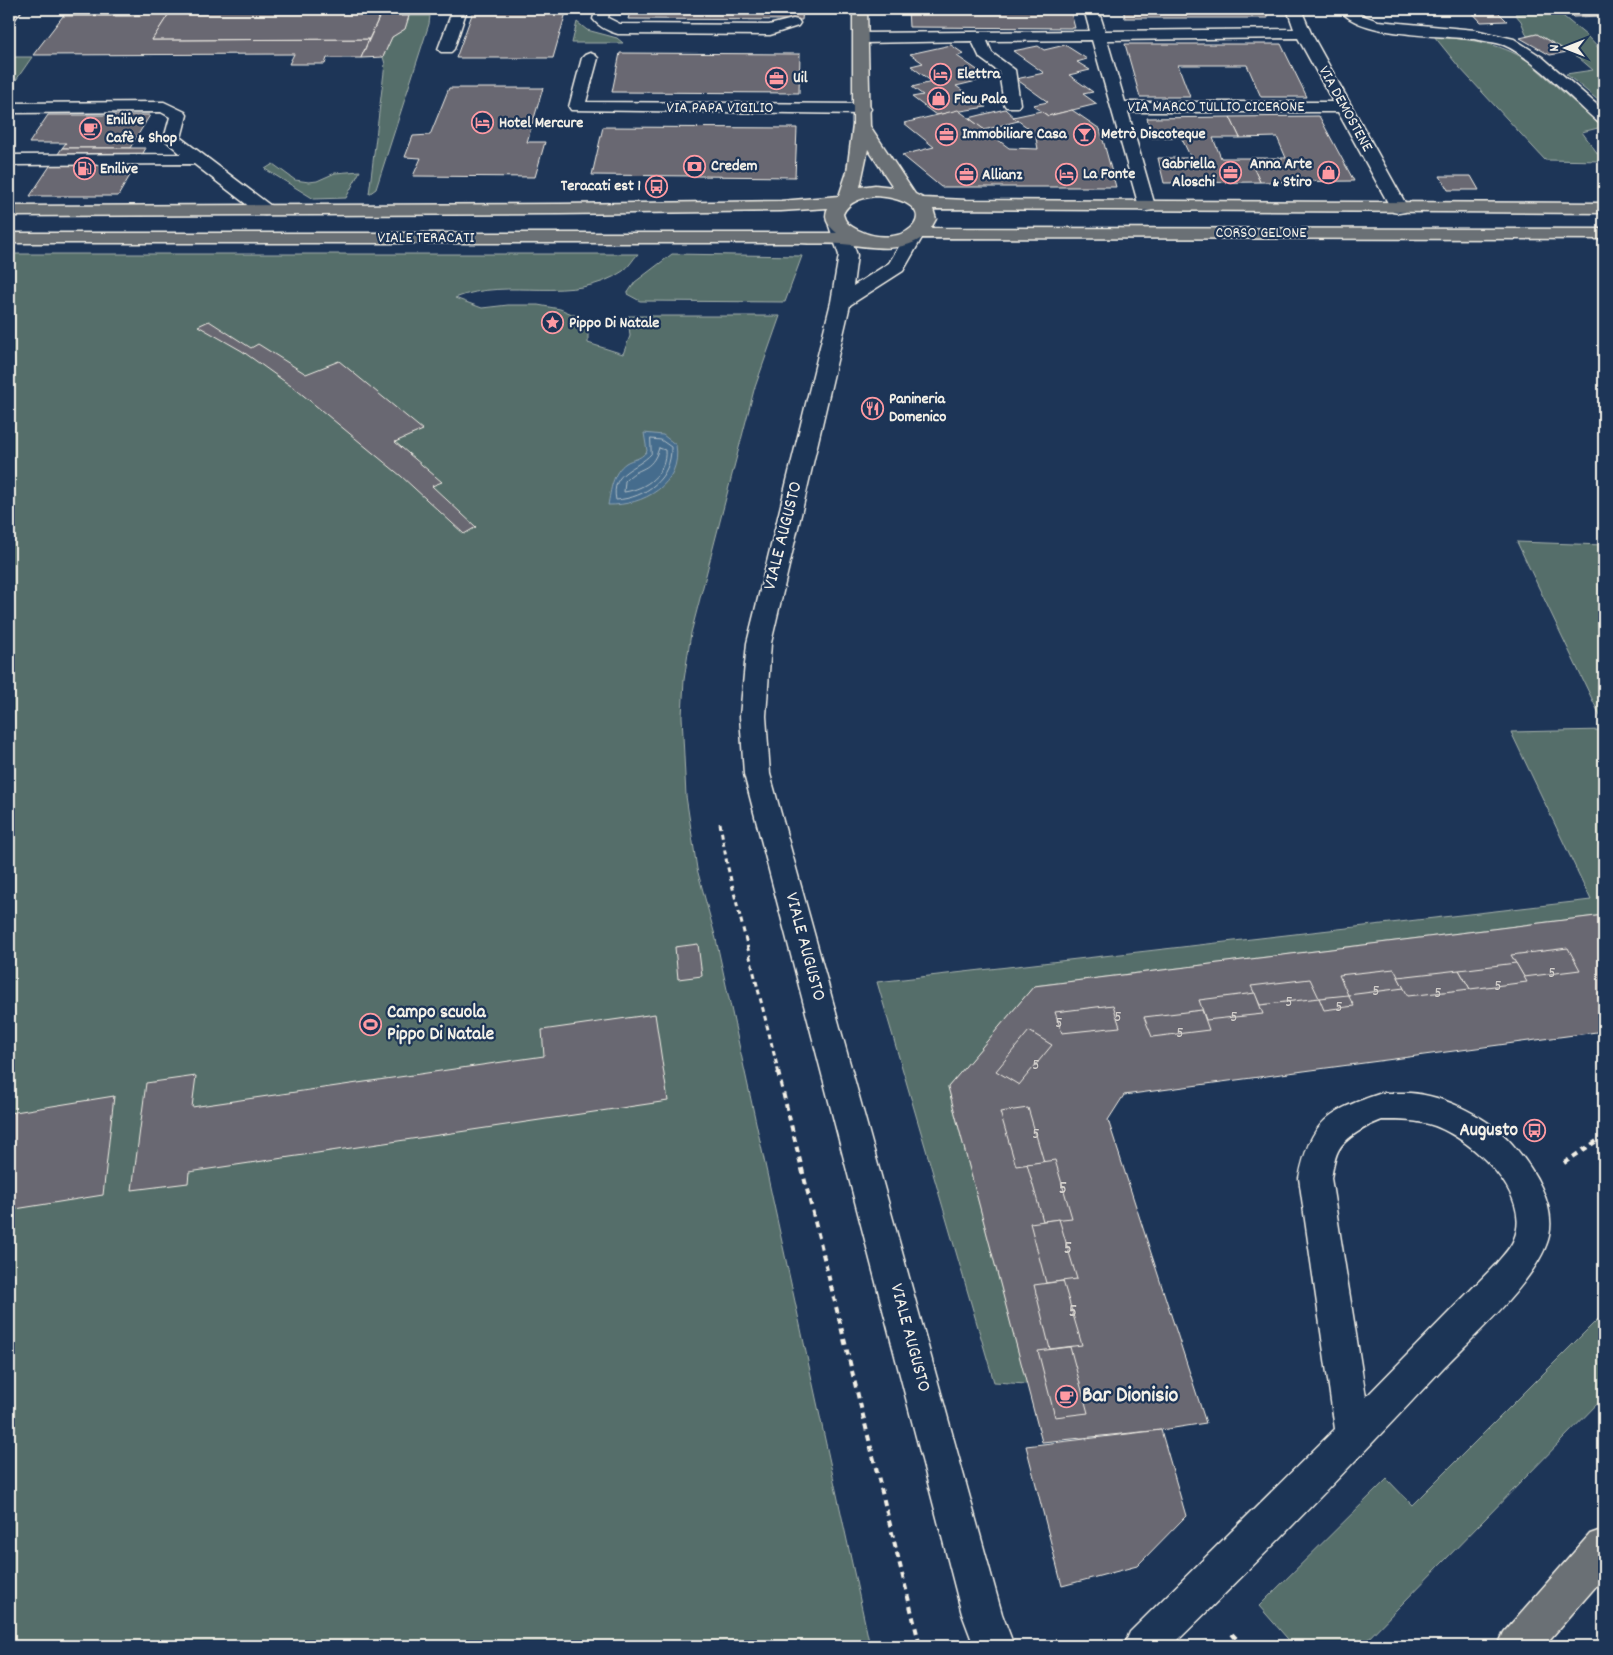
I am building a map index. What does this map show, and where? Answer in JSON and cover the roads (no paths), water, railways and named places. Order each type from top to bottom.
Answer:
[{"type":"main road","points":[[846,199],[861,150],[863,128],[860,9]]},
{"type":"main road","points":[[863,128],[914,200],[926,213],[926,222],[916,234],[906,240],[876,243],[841,233],[834,217],[836,209],[846,199],[861,191],[875,189],[897,192],[914,200]]},
{"type":"main road","name":"VIALE TERACATI","points":[[9,211],[782,206],[846,199]]},
{"type":"main road","name":"CORSO GELONE","points":[[914,200],[966,205],[1604,208]]},
{"type":"main road","name":"VIALE TERACATI","points":[[9,238],[841,233]]},
{"type":"main road","name":"CORSO GELONE","points":[[916,234],[1604,234]]},
{"type":"main road","points":[[1518,1646],[1604,1548]]},
{"type":"street","points":[[9,17],[15,9]]},
{"type":"street","points":[[446,49],[460,9]]},
{"type":"street","points":[[603,9],[600,19],[618,29],[770,30],[792,23]]},
{"type":"street","points":[[1091,9],[1146,206]]},
{"type":"street","name":"VIA DEMOSTENE","points":[[1294,9],[1303,33],[1399,208]]},
{"type":"street","points":[[1347,9],[1359,19],[1376,25],[1475,34],[1509,42],[1537,60],[1604,119]]},
{"type":"street","points":[[862,38],[1303,33]]},
{"type":"street","points":[[978,36],[985,55],[1007,70],[1012,104]]},
{"type":"street","name":"VIA PAPA VIGILIO","points":[[590,58],[577,107],[863,109]]},
{"type":"street","points":[[9,108],[164,107],[179,115],[172,140],[200,159],[265,210]]},
{"type":"street","name":"VIA MARCO TULLIO CICERONE","points":[[1119,107],[1344,107]]},
{"type":"street","points":[[9,160],[200,159]]},
{"type":"street","name":"VIALE AUGUSTO","points":[[841,233],[848,255],[841,302],[758,643],[753,716],[757,774],[982,1614],[994,1646]]},
{"type":"street","points":[[841,302],[896,267],[916,234]]},
{"type":"street","points":[[1144,1646],[1224,1570],[1354,1435],[1518,1263],[1524,1258],[1532,1236],[1533,1212],[1526,1188],[1512,1164],[1492,1144],[1469,1126],[1443,1114],[1416,1107],[1389,1106],[1365,1111],[1344,1121],[1328,1137],[1319,1156],[1315,1178],[1354,1435]]},
{"type":"water","points":[[644,433],[663,435],[676,445],[677,459],[673,471],[658,490],[647,497],[634,502],[608,505],[613,482],[621,467],[629,461],[639,458],[647,451]]},
{"type":"place","name":"Elettra","points":[[941,74]]},
{"type":"place","name":"Uil","points":[[777,78]]},
{"type":"place","name":"Ficu Pala","points":[[938,99]]},
{"type":"place","name":"Hotel Mercure","points":[[483,123]]},
{"type":"place","name":"Enilive Cafè & Shop","points":[[90,129]]},
{"type":"place","name":"Immobiliare Casa","points":[[946,134]]},
{"type":"place","name":"Metrò Discoteque","points":[[1085,134]]},
{"type":"place","name":"Credem","points":[[695,166]]},
{"type":"place","name":"Enilive","points":[[84,169]]},
{"type":"place","name":"Gabriella Aloschi","points":[[1231,173]]},
{"type":"place","name":"Anna Arte & Stiro","points":[[1328,173]]},
{"type":"place","name":"La Fonte","points":[[1067,174]]},
{"type":"place","name":"Allianz","points":[[966,175]]},
{"type":"place","name":"Teracati est 1","points":[[657,186]]},
{"type":"place","name":"Pippo Di Natale","points":[[553,323]]},
{"type":"place","name":"Panineria Domenico","points":[[873,408]]},
{"type":"place","name":"Campo scuola Pippo Di Natale","points":[[371,1024]]},
{"type":"place","name":"Augusto","points":[[1534,1131]]},
{"type":"place","name":"Bar Dionisio","points":[[1066,1396]]}]
